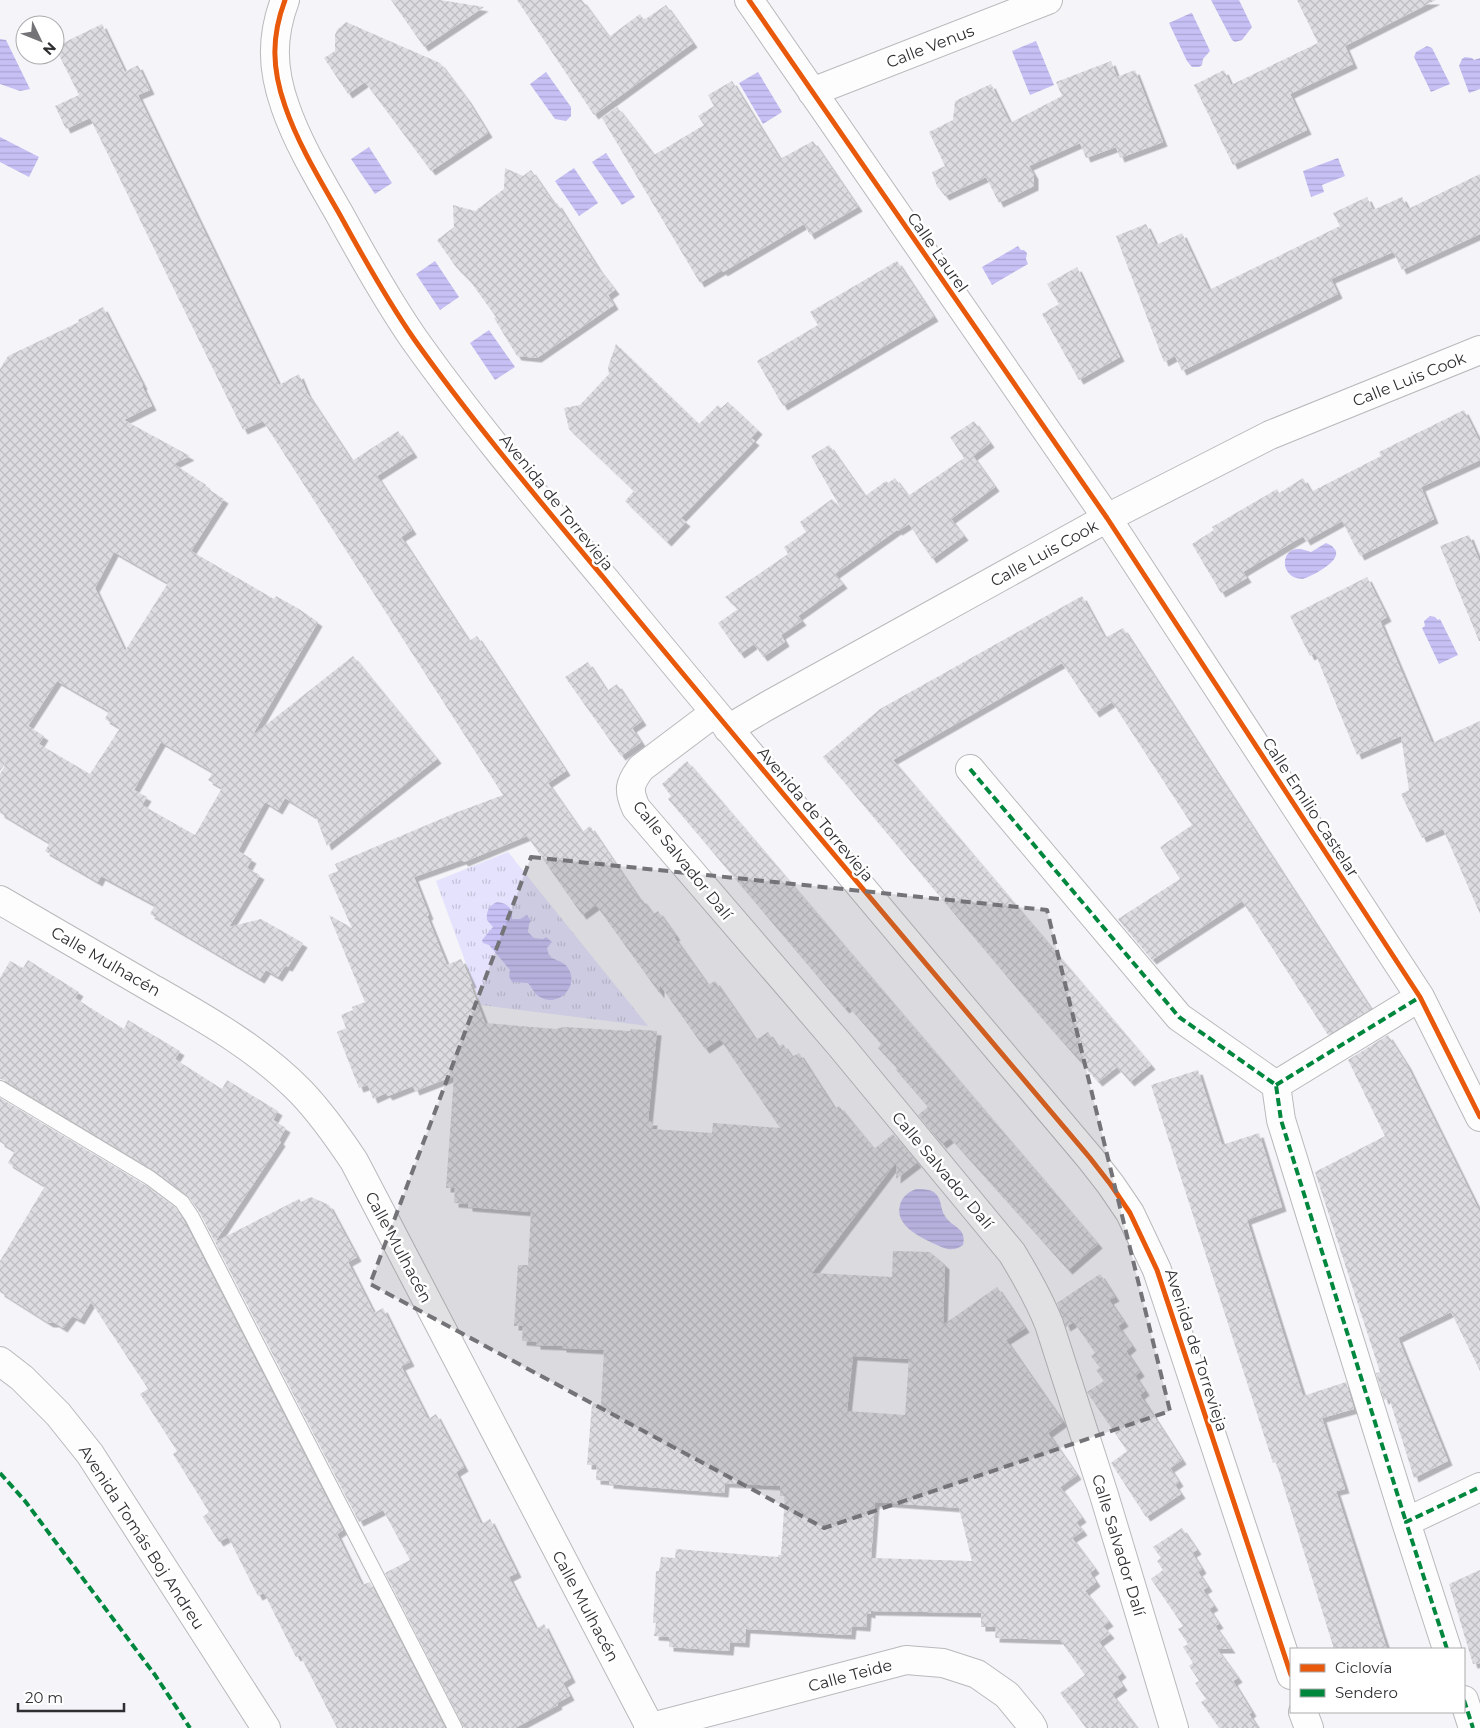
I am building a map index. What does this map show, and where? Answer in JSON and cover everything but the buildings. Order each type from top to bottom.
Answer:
[{"type":"street","name":"Avenida de Torrevieja","points":[[285,0],[274,50],[275,69],[285,106],[303,148],[360,250],[412,335],[468,413],[721,721],[1090,1158],[1130,1213],[1158,1270],[1290,1672]]},
{"type":"street","name":"Calle Laurel","points":[[749,0],[1107,518]]},
{"type":"street","name":"Calle Venus","points":[[812,92],[1048,0]]},
{"type":"street","name":"Calle Luis Cook","points":[[721,721],[767,706],[1107,518],[1270,435],[1480,350]]},
{"type":"street","name":"Calle Emilio Castelar","points":[[1107,518],[1420,997],[1480,1117]]},
{"type":"street","name":"Calle Salvador Dalí","points":[[721,721],[641,768],[632,780],[630,794],[636,808],[846,1053],[1012,1253],[1027,1277],[1039,1299],[1049,1324],[1107,1504],[1174,1728]]},
{"type":"street","points":[[970,769],[1179,1017],[1276,1085],[1284,1129],[1406,1522],[1448,1648]]},
{"type":"street","name":"Calle Mulhacén","points":[[0,900],[168,997],[234,1038],[268,1062],[301,1092],[330,1126],[354,1161],[649,1728]]},
{"type":"street","points":[[1276,1085],[1420,997]]},
{"type":"street","name":"Avenida Tomás Boj Andreu","points":[[0,1361],[22,1378],[58,1414],[90,1454],[266,1728]]},
{"type":"street","points":[[1406,1522],[1480,1487]]},
{"type":"street","name":"Calle Teide","points":[[649,1728],[906,1660],[943,1662],[977,1674],[1007,1695],[1033,1728]]},
{"type":"street","points":[[1465,1703],[1473,1728]]},
{"type":"street","points":[[1303,1713],[1309,1728]]},
{"type":"lane","points":[[0,1088],[150,1178],[182,1202],[454,1728]]},
{"type":"highlighted area","points":[[531,857],[1047,910],[1170,1411],[824,1528],[370,1284]]},
{"type":"green space","points":[[508,852],[648,1026],[481,1005],[436,881]]},
{"type":"shaded area","points":[[1211,0],[1239,0],[1252,27],[1242,40],[1235,42],[1232,40]]},
{"type":"shaded area","points":[[1191,13],[1210,51],[1199,67],[1192,67],[1187,61],[1169,23]]},
{"type":"shaded area","points":[[0,39],[6,40],[15,58],[15,65],[18,65],[30,89],[20,91],[0,84]]},
{"type":"shaded area","points":[[1036,41],[1054,85],[1030,95],[1012,51]]},
{"type":"shaded area","points":[[1427,46],[1432,48],[1450,84],[1431,92],[1414,57],[1416,52]]},
{"type":"shaded area","points":[[1465,57],[1474,60],[1480,58],[1480,89],[1469,93],[1459,66]]},
{"type":"shaded area","points":[[546,72],[571,107],[571,116],[566,121],[555,119],[530,84]]},
{"type":"shaded area","points":[[758,72],[782,112],[763,124],[739,83]]},
{"type":"shaded area","points":[[0,137],[39,157],[29,177],[0,162]]},
{"type":"shaded area","points":[[369,147],[392,183],[375,194],[351,159]]},
{"type":"shaded area","points":[[606,153],[635,197],[622,205],[592,162]]},
{"type":"shaded area","points":[[1338,158],[1345,176],[1322,185],[1324,192],[1311,197],[1303,171]]},
{"type":"shaded area","points":[[574,168],[598,203],[579,216],[555,181]]},
{"type":"shaded area","points":[[1018,246],[1027,253],[1026,259],[1028,264],[992,285],[982,267]]},
{"type":"shaded area","points":[[435,261],[459,297],[440,310],[416,274]]},
{"type":"shaded area","points":[[489,330],[515,367],[495,380],[470,343]]},
{"type":"shaded area","points":[[1326,543],[1334,548],[1336,553],[1330,564],[1323,569],[1303,579],[1295,578],[1286,569],[1285,564],[1288,553],[1299,549],[1311,552]]},
{"type":"shaded area","points":[[1430,616],[1438,620],[1440,619],[1458,655],[1439,664],[1422,628],[1425,626],[1424,621]]},
{"type":"shaded area","points":[[497,902],[509,907],[512,912],[512,919],[520,919],[527,915],[531,921],[528,932],[534,938],[543,939],[546,937],[552,942],[547,948],[549,956],[564,964],[571,975],[569,988],[560,997],[554,1000],[547,1000],[538,996],[528,983],[512,982],[509,976],[510,970],[489,945],[483,943],[482,940],[493,927],[487,920],[488,911]]},
{"type":"shaded area","points":[[916,1189],[929,1190],[936,1194],[945,1216],[961,1231],[964,1239],[963,1245],[955,1249],[945,1248],[917,1235],[905,1225],[899,1212],[900,1205],[906,1195]]},
{"type":"marked path","points":[[970,769],[1179,1017],[1276,1085],[1281,1120],[1406,1522]]},
{"type":"marked path","points":[[1276,1085],[1420,997]]},
{"type":"marked path","points":[[0,1473],[25,1501],[155,1675],[190,1728]]},
{"type":"marked path","points":[[1447,1648],[1406,1522],[1480,1487]]},
{"type":"marked path","points":[[1465,1703],[1473,1728]]},
{"type":"cycle path","points":[[285,0],[277,27],[275,53],[278,79],[290,120],[310,162],[357,247],[414,339],[459,400],[530,489],[784,796],[1090,1158],[1130,1213],[1157,1270],[1290,1672]]},
{"type":"cycle path","points":[[749,0],[1107,518],[1420,997],[1480,1117]]}]
